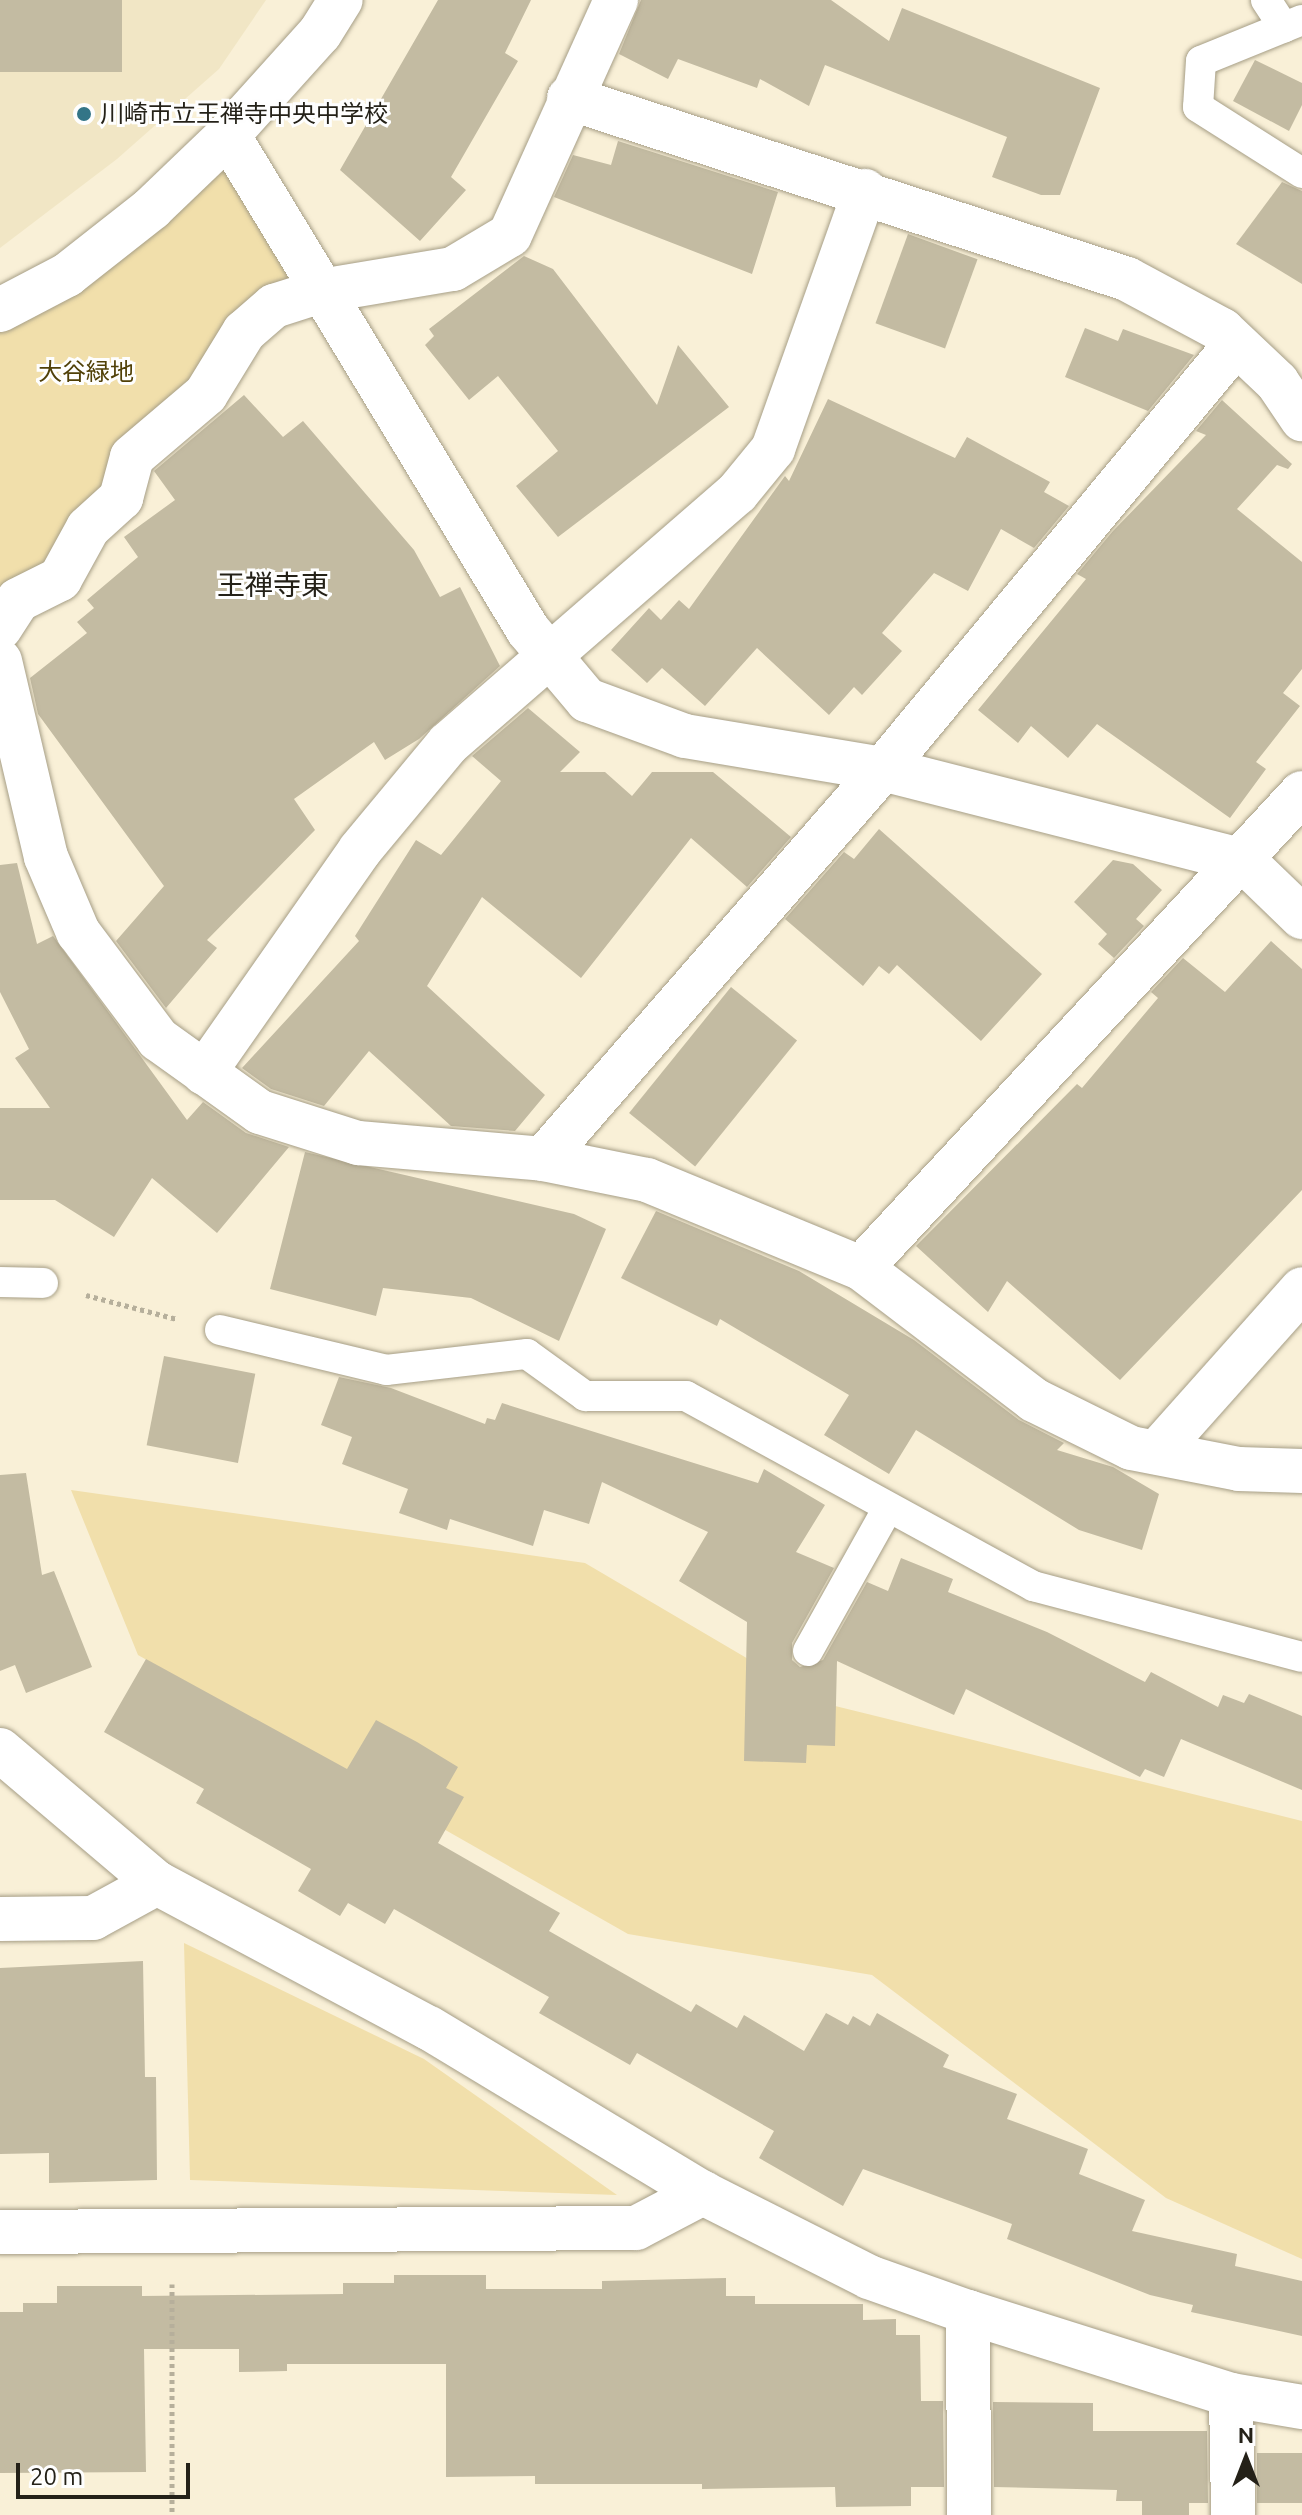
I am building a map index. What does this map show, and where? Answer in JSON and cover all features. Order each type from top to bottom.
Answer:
[{"type":"street","points":[[0,310],[67,275],[152,208],[228,135],[320,33],[341,0]]},
{"type":"street","points":[[0,628],[18,600],[60,579],[88,528],[121,498],[132,457],[206,394],[244,332],[274,306],[321,291],[453,269],[510,235],[569,98],[616,0]]},
{"type":"street","points":[[569,98],[865,191],[1127,279],[1236,344],[1277,382],[1302,419]]},
{"type":"street","points":[[228,135],[321,291],[547,653],[587,700],[685,736],[883,769],[1244,861],[1302,917]]},
{"type":"street","points":[[204,1073],[379,826],[448,744],[547,653],[737,493],[773,449],[865,191]]},
{"type":"street","points":[[543,1159],[883,769],[1236,344]]},
{"type":"street","points":[[0,661],[46,857],[78,932],[158,1039],[260,1112],[358,1143],[543,1159],[647,1180],[861,1268],[1034,1400],[1131,1448],[1239,1469],[1302,1471]]},
{"type":"street","points":[[861,1268],[1244,861],[1302,793]]},
{"type":"street","points":[[1157,1452],[1302,1289]]},
{"type":"street","points":[[0,1750],[157,1883],[429,2028],[703,2193],[869,2277],[968,2312],[1231,2395],[1302,2407]]},
{"type":"street","points":[[0,1919],[93,1918],[157,1883]]},
{"type":"street","points":[[0,2232],[636,2228],[703,2193]]},
{"type":"street","points":[[968,2312],[969,2515]]},
{"type":"street","points":[[1231,2395],[1233,2515]]},
{"type":"lane","points":[[1266,0],[1293,24],[1201,61],[1198,107],[1302,173]]},
{"type":"lane","points":[[0,1282],[43,1283]]},
{"type":"lane","points":[[220,1330],[386,1370],[527,1354],[585,1396],[686,1396],[1033,1586],[1302,1657]]},
{"type":"lane","points":[[808,1651],[888,1508]]},
{"type":"path","points":[[43,1283],[220,1330]]},
{"type":"path","points":[[172,2231],[172,2515]]},
{"type":"shaded area","name":"川崎市立王禅寺中央中学校","points":[[0,0],[266,0],[219,69],[117,159],[0,248]]},
{"type":"green space","name":"大谷緑地","points":[[226,150],[316,282],[49,570],[0,597],[0,320]]},
{"type":"green space","points":[[71,1490],[585,1563],[823,1703],[1302,1821],[1302,2259],[1166,2198],[872,1975],[628,1934],[138,1655]]},
{"type":"green space","points":[[184,1943],[424,2059],[617,2195],[190,2180]]},
{"type":"building","points":[[0,0],[122,0],[122,72],[0,72]]},
{"type":"building","points":[[438,0],[531,0],[505,53],[518,61],[451,177],[466,190],[420,241],[340,170]]},
{"type":"building","points":[[641,0],[831,0],[889,41],[902,8],[1100,88],[1060,195],[1041,195],[992,177],[1007,137],[825,65],[809,106],[760,79],[757,88],[678,59],[668,79],[619,54]]},
{"type":"building","points":[[1255,60],[1302,83],[1302,105],[1289,131],[1233,101]]},
{"type":"building","points":[[618,141],[778,192],[752,274],[554,197],[573,155],[611,165]]},
{"type":"building","points":[[1282,182],[1302,191],[1302,284],[1236,244]]},
{"type":"building","points":[[908,234],[978,259],[945,349],[876,323]]},
{"type":"building","points":[[524,256],[553,269],[657,405],[678,345],[729,407],[558,537],[516,486],[558,451],[498,376],[469,400],[425,345],[434,336],[429,329]]},
{"type":"building","points":[[1085,328],[1118,341],[1123,329],[1194,355],[1148,411],[1065,377]]},
{"type":"building","points":[[244,395],[283,437],[303,421],[414,550],[440,597],[460,587],[500,666],[419,739],[385,760],[374,742],[294,799],[315,830],[207,940],[217,948],[166,1008],[116,941],[164,886],[38,714],[30,678],[87,633],[77,622],[94,608],[87,600],[138,557],[124,537],[175,500],[154,471]]},
{"type":"building","points":[[828,399],[955,458],[967,437],[1050,482],[1044,492],[1069,506],[1034,548],[1001,529],[968,591],[934,573],[882,633],[902,651],[862,695],[854,687],[829,715],[757,648],[705,706],[662,668],[647,683],[611,650],[649,608],[661,620],[679,600],[689,609],[785,476],[789,481]]},
{"type":"building","points":[[1222,400],[1292,464],[1288,469],[1277,465],[1237,509],[1302,562],[1302,669],[1283,693],[1300,706],[1256,762],[1266,769],[1230,818],[1097,724],[1068,758],[1031,726],[1018,743],[978,710],[1086,579],[1077,574],[1113,531],[1206,435],[1196,431]]},
{"type":"building","points":[[528,708],[580,752],[560,772],[605,772],[632,796],[652,772],[713,772],[791,837],[747,887],[691,838],[581,978],[482,897],[427,986],[545,1095],[515,1131],[451,1126],[369,1051],[324,1106],[271,1089],[242,1068],[359,941],[355,936],[416,840],[441,855],[501,781],[472,756]]},
{"type":"building","points":[[879,829],[1042,974],[981,1041],[897,965],[889,974],[879,966],[863,986],[785,919],[844,852],[854,859]]},
{"type":"building","points":[[1113,860],[1133,864],[1162,890],[1136,919],[1144,926],[1114,958],[1098,944],[1107,934],[1074,902]]},
{"type":"building","points":[[17,863],[37,944],[53,936],[187,1120],[203,1102],[246,1133],[289,1147],[217,1233],[152,1178],[114,1237],[55,1200],[0,1200],[0,1108],[50,1108],[15,1058],[29,1049],[0,992],[0,865]]},
{"type":"building","points":[[1271,941],[1302,969],[1302,1190],[1120,1380],[1007,1281],[988,1312],[916,1246],[1077,1084],[1082,1088],[1158,998],[1151,992],[1183,958],[1225,992]]},
{"type":"building","points":[[731,987],[797,1040],[695,1166],[629,1113]]},
{"type":"building","points":[[305,1152],[574,1214],[606,1229],[559,1341],[471,1298],[383,1288],[376,1316],[270,1289]]},
{"type":"building","points":[[656,1211],[799,1271],[914,1340],[1019,1420],[1064,1443],[1057,1450],[1113,1467],[1159,1494],[1142,1550],[1079,1530],[916,1430],[889,1474],[824,1435],[849,1395],[720,1319],[717,1326],[621,1278]]},
{"type":"building","points":[[164,1356],[255,1374],[238,1463],[147,1445]]},
{"type":"building","points":[[339,1377],[391,1388],[485,1424],[487,1418],[495,1420],[502,1403],[758,1483],[764,1469],[825,1505],[796,1552],[834,1568],[792,1643],[792,1660],[800,1667],[823,1660],[867,1582],[888,1591],[901,1558],[953,1579],[948,1592],[1047,1632],[1145,1682],[1151,1672],[1218,1707],[1223,1695],[1244,1703],[1249,1694],[1302,1716],[1302,1790],[1181,1739],[1164,1777],[1145,1769],[1140,1777],[966,1689],[954,1715],[837,1661],[835,1746],[807,1745],[806,1763],[744,1761],[747,1622],[679,1581],[708,1532],[602,1482],[589,1524],[544,1510],[533,1546],[450,1519],[447,1530],[399,1513],[408,1489],[342,1464],[352,1437],[321,1425]]},
{"type":"building","points":[[26,1473],[42,1575],[54,1571],[92,1667],[26,1693],[15,1665],[0,1671],[0,1475]]},
{"type":"building","points":[[146,1659],[347,1769],[376,1720],[417,1742],[458,1767],[446,1788],[464,1797],[438,1843],[560,1913],[549,1931],[691,2012],[696,2004],[737,2028],[744,2015],[804,2051],[826,2013],[848,2025],[853,2016],[870,2026],[877,2013],[949,2055],[943,2067],[1017,2094],[1007,2119],[1088,2149],[1079,2174],[1145,2200],[1132,2231],[1237,2254],[1235,2266],[1302,2281],[1302,2336],[1191,2312],[1193,2305],[1150,2295],[1007,2239],[1012,2224],[863,2169],[843,2206],[759,2158],[774,2131],[637,2053],[630,2065],[539,2013],[549,1997],[394,1909],[385,1924],[348,1903],[340,1916],[298,1891],[311,1869],[196,1803],[204,1789],[104,1732]]},
{"type":"building","points":[[143,1961],[145,2077],[156,2077],[157,2180],[49,2183],[49,2153],[0,2154],[0,1968]]},
{"type":"building","points":[[394,2275],[486,2275],[486,2289],[602,2289],[602,2281],[726,2278],[726,2296],[755,2296],[755,2304],[863,2304],[863,2320],[896,2319],[896,2335],[920,2335],[921,2401],[943,2401],[944,2487],[911,2487],[911,2506],[836,2507],[835,2487],[702,2489],[702,2484],[535,2484],[535,2476],[446,2477],[446,2364],[287,2364],[287,2371],[239,2372],[239,2349],[144,2349],[146,2472],[0,2473],[0,2312],[23,2312],[23,2303],[57,2303],[57,2286],[142,2286],[142,2296],[343,2294],[343,2283],[394,2283]]},
{"type":"building","points":[[993,2402],[1093,2403],[1093,2431],[1207,2431],[1208,2503],[1189,2503],[1189,2515],[1142,2515],[1142,2501],[1116,2501],[1117,2490],[994,2487]]},
{"type":"building","points":[[1257,2453],[1302,2453],[1302,2503],[1257,2503]]},
{"type":"place","name":"川崎市立王禅寺中央中学校","points":[[84,114]]},
{"type":"district","name":"王禅寺東","points":[[273,585]]}]
